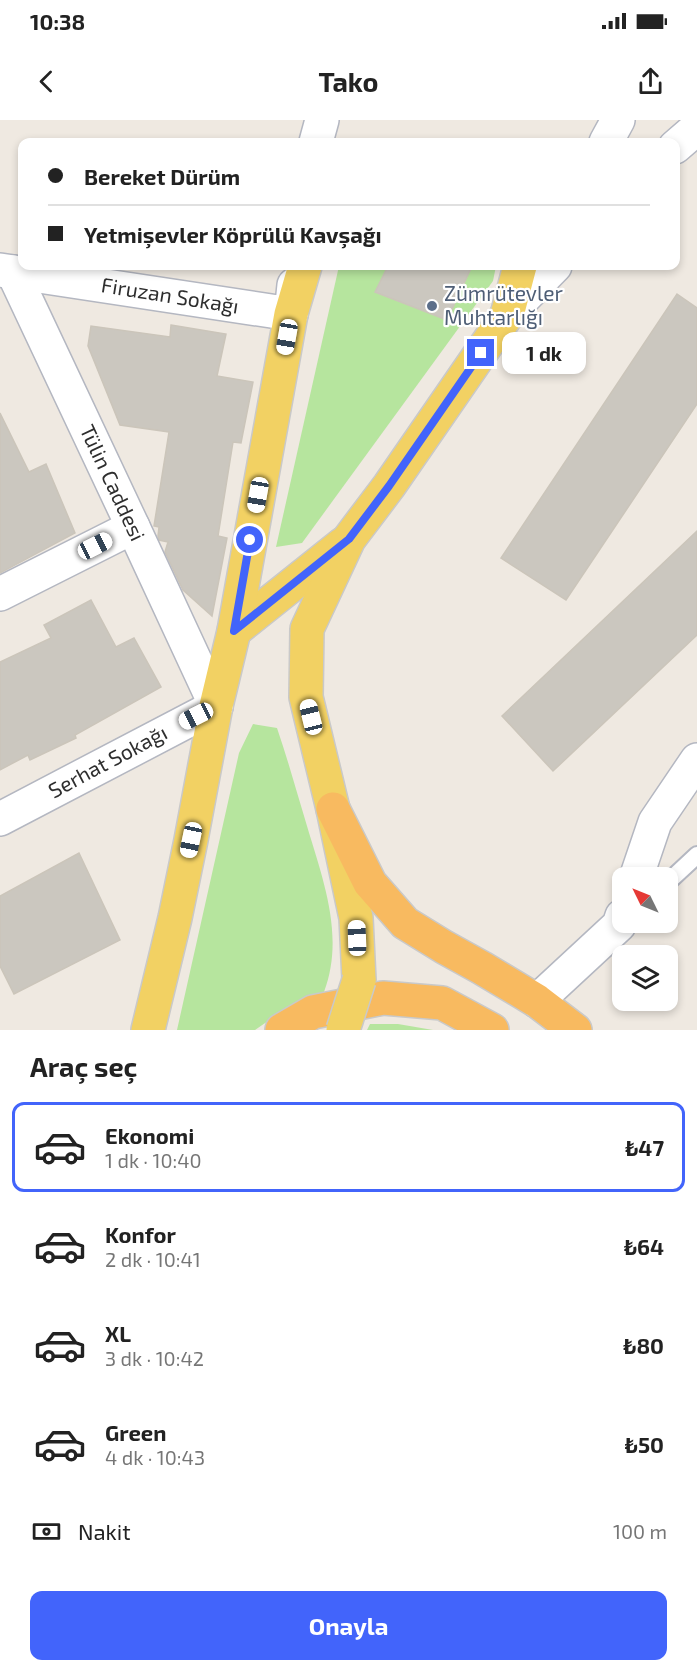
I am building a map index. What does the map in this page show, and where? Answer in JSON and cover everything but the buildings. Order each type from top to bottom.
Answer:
[{"type":"highway","points":[[333,809],[370,883],[405,923],[537,1001],[575,1030]]},
{"type":"highway","points":[[282,1030],[313,1012],[383,998],[442,1003],[492,1030]]},
{"type":"main road","points":[[148,1030],[189,851],[216,706],[234,631],[291,314],[304,270]]},
{"type":"main road","points":[[343,1030],[359,980],[356,918],[306,697],[307,629],[349,539],[389,486],[507,315],[519,270]]},
{"type":"main road","points":[[234,631],[349,539]]},
{"type":"street","points":[[317,138],[322,120]]},
{"type":"street","points":[[608,138],[618,120]]},
{"type":"street","points":[[291,314],[296,270]]},
{"type":"street","points":[[507,315],[551,270]]},
{"type":"street","name":"Firuzan Sokağı","points":[[4,274],[291,314]]},
{"type":"street","name":"Tülin Caddesi","points":[[4,274],[134,527],[216,706]]},
{"type":"street","points":[[0,594],[134,527]]},
{"type":"street","name":"Serhat Sokağı","points":[[0,819],[216,706]]},
{"type":"street","points":[[640,867],[655,822],[697,760]]},
{"type":"street","points":[[537,1001],[612,930]]},
{"type":"lane","points":[[678,873],[697,855]]},
{"type":"green space","points":[[338,270],[495,270],[493,281],[302,543],[276,547]]},
{"type":"green space","points":[[253,724],[277,728],[285,752],[325,887],[332,929],[330,971],[324,992],[281,1012],[255,1030],[177,1030],[239,753]]},
{"type":"green space","points":[[370,1024],[398,1024],[433,1030],[367,1030]]},
{"type":"place","name":"Zümrütevler Muhtarlığı","points":[[432,306]]},
{"type":"route","points":[[250,540],[234,631],[349,539],[389,486],[481,353]]}]
